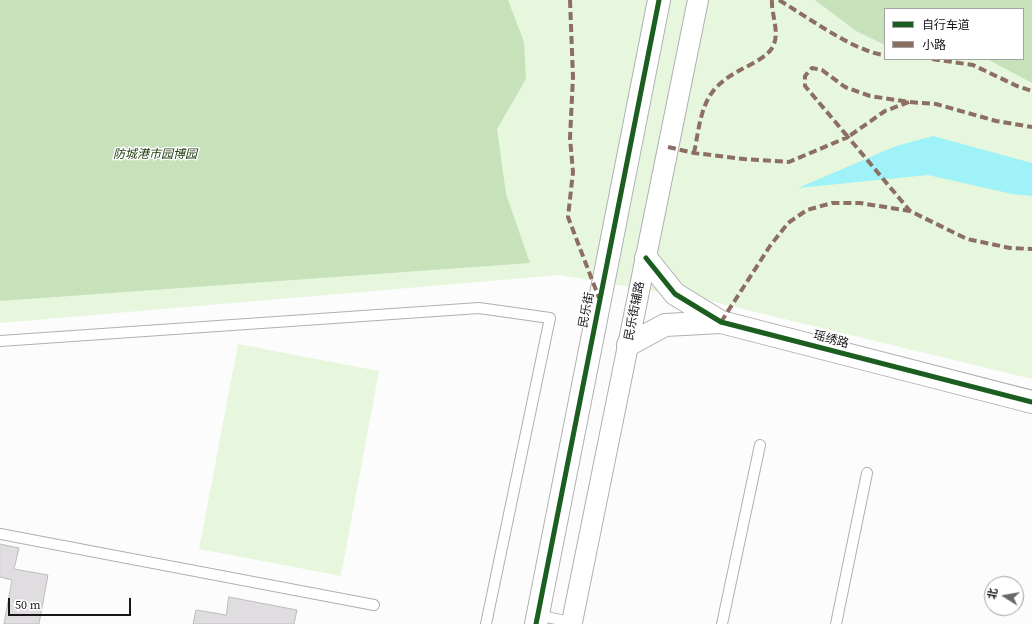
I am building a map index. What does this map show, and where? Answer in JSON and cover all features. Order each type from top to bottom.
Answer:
[{"type":"street","name":"民乐街","points":[[536,620],[659,0]]},
{"type":"street","name":"民乐街辅路","points":[[577,623],[628,345],[698,0]]},
{"type":"street","name":"瑶绣路","points":[[646,258],[675,294],[721,322],[1032,402]]},
{"type":"street","name":"瑶绣路","points":[[628,345],[665,326],[721,322]]},
{"type":"lane","points":[[0,341],[479,308],[550,318],[486,624]]},
{"type":"lane","points":[[722,624],[760,445]]},
{"type":"lane","points":[[836,624],[867,473]]},
{"type":"lane","points":[[0,534],[374,605]]},
{"type":"lane","points":[[536,620],[577,623]]},
{"type":"green space","name":"防城港市园博园","points":[[0,0],[1032,0],[1032,379],[706,300],[560,275],[0,323]]},
{"type":"green space","points":[[0,0],[508,0],[524,42],[526,79],[497,129],[506,194],[530,263],[0,301]]},
{"type":"green space","points":[[815,0],[1032,0],[1032,83],[989,60],[1024,60],[1024,8],[884,8],[884,45],[856,31]]},
{"type":"green space","points":[[238,344],[379,371],[341,576],[199,549]]},
{"type":"water","points":[[933,136],[1032,163],[1032,196],[1012,194],[928,175],[798,188],[896,146]]},
{"type":"building","points":[[0,544],[19,548],[14,569],[48,575],[39,624],[4,624],[12,580],[0,577]]},
{"type":"building","points":[[229,597],[297,610],[294,624],[193,624],[196,610],[226,615]]},
{"type":"marked path","points":[[570,0],[573,77],[570,138],[573,172],[568,217],[599,298]]},
{"type":"marked path","points":[[694,153],[704,107],[714,90],[729,77],[763,57],[770,51],[775,43],[776,31],[772,0]]},
{"type":"marked path","points":[[779,0],[846,41],[870,52],[884,55]]},
{"type":"marked path","points":[[939,60],[973,65],[1017,86],[1032,91]]},
{"type":"marked path","points":[[909,102],[885,111],[848,137],[805,86],[805,76],[812,68],[822,70],[845,87],[870,96],[909,102],[936,104],[996,121],[1032,127]]},
{"type":"marked path","points":[[668,147],[694,153],[744,159],[789,162],[848,137],[910,211],[967,239],[1010,248],[1032,249]]},
{"type":"marked path","points":[[721,322],[770,246],[788,223],[807,210],[832,203],[860,203],[910,211]]},
{"type":"cycle path","points":[[536,624],[659,0]]},
{"type":"cycle path","points":[[646,258],[675,294],[721,322],[1032,402]]}]
